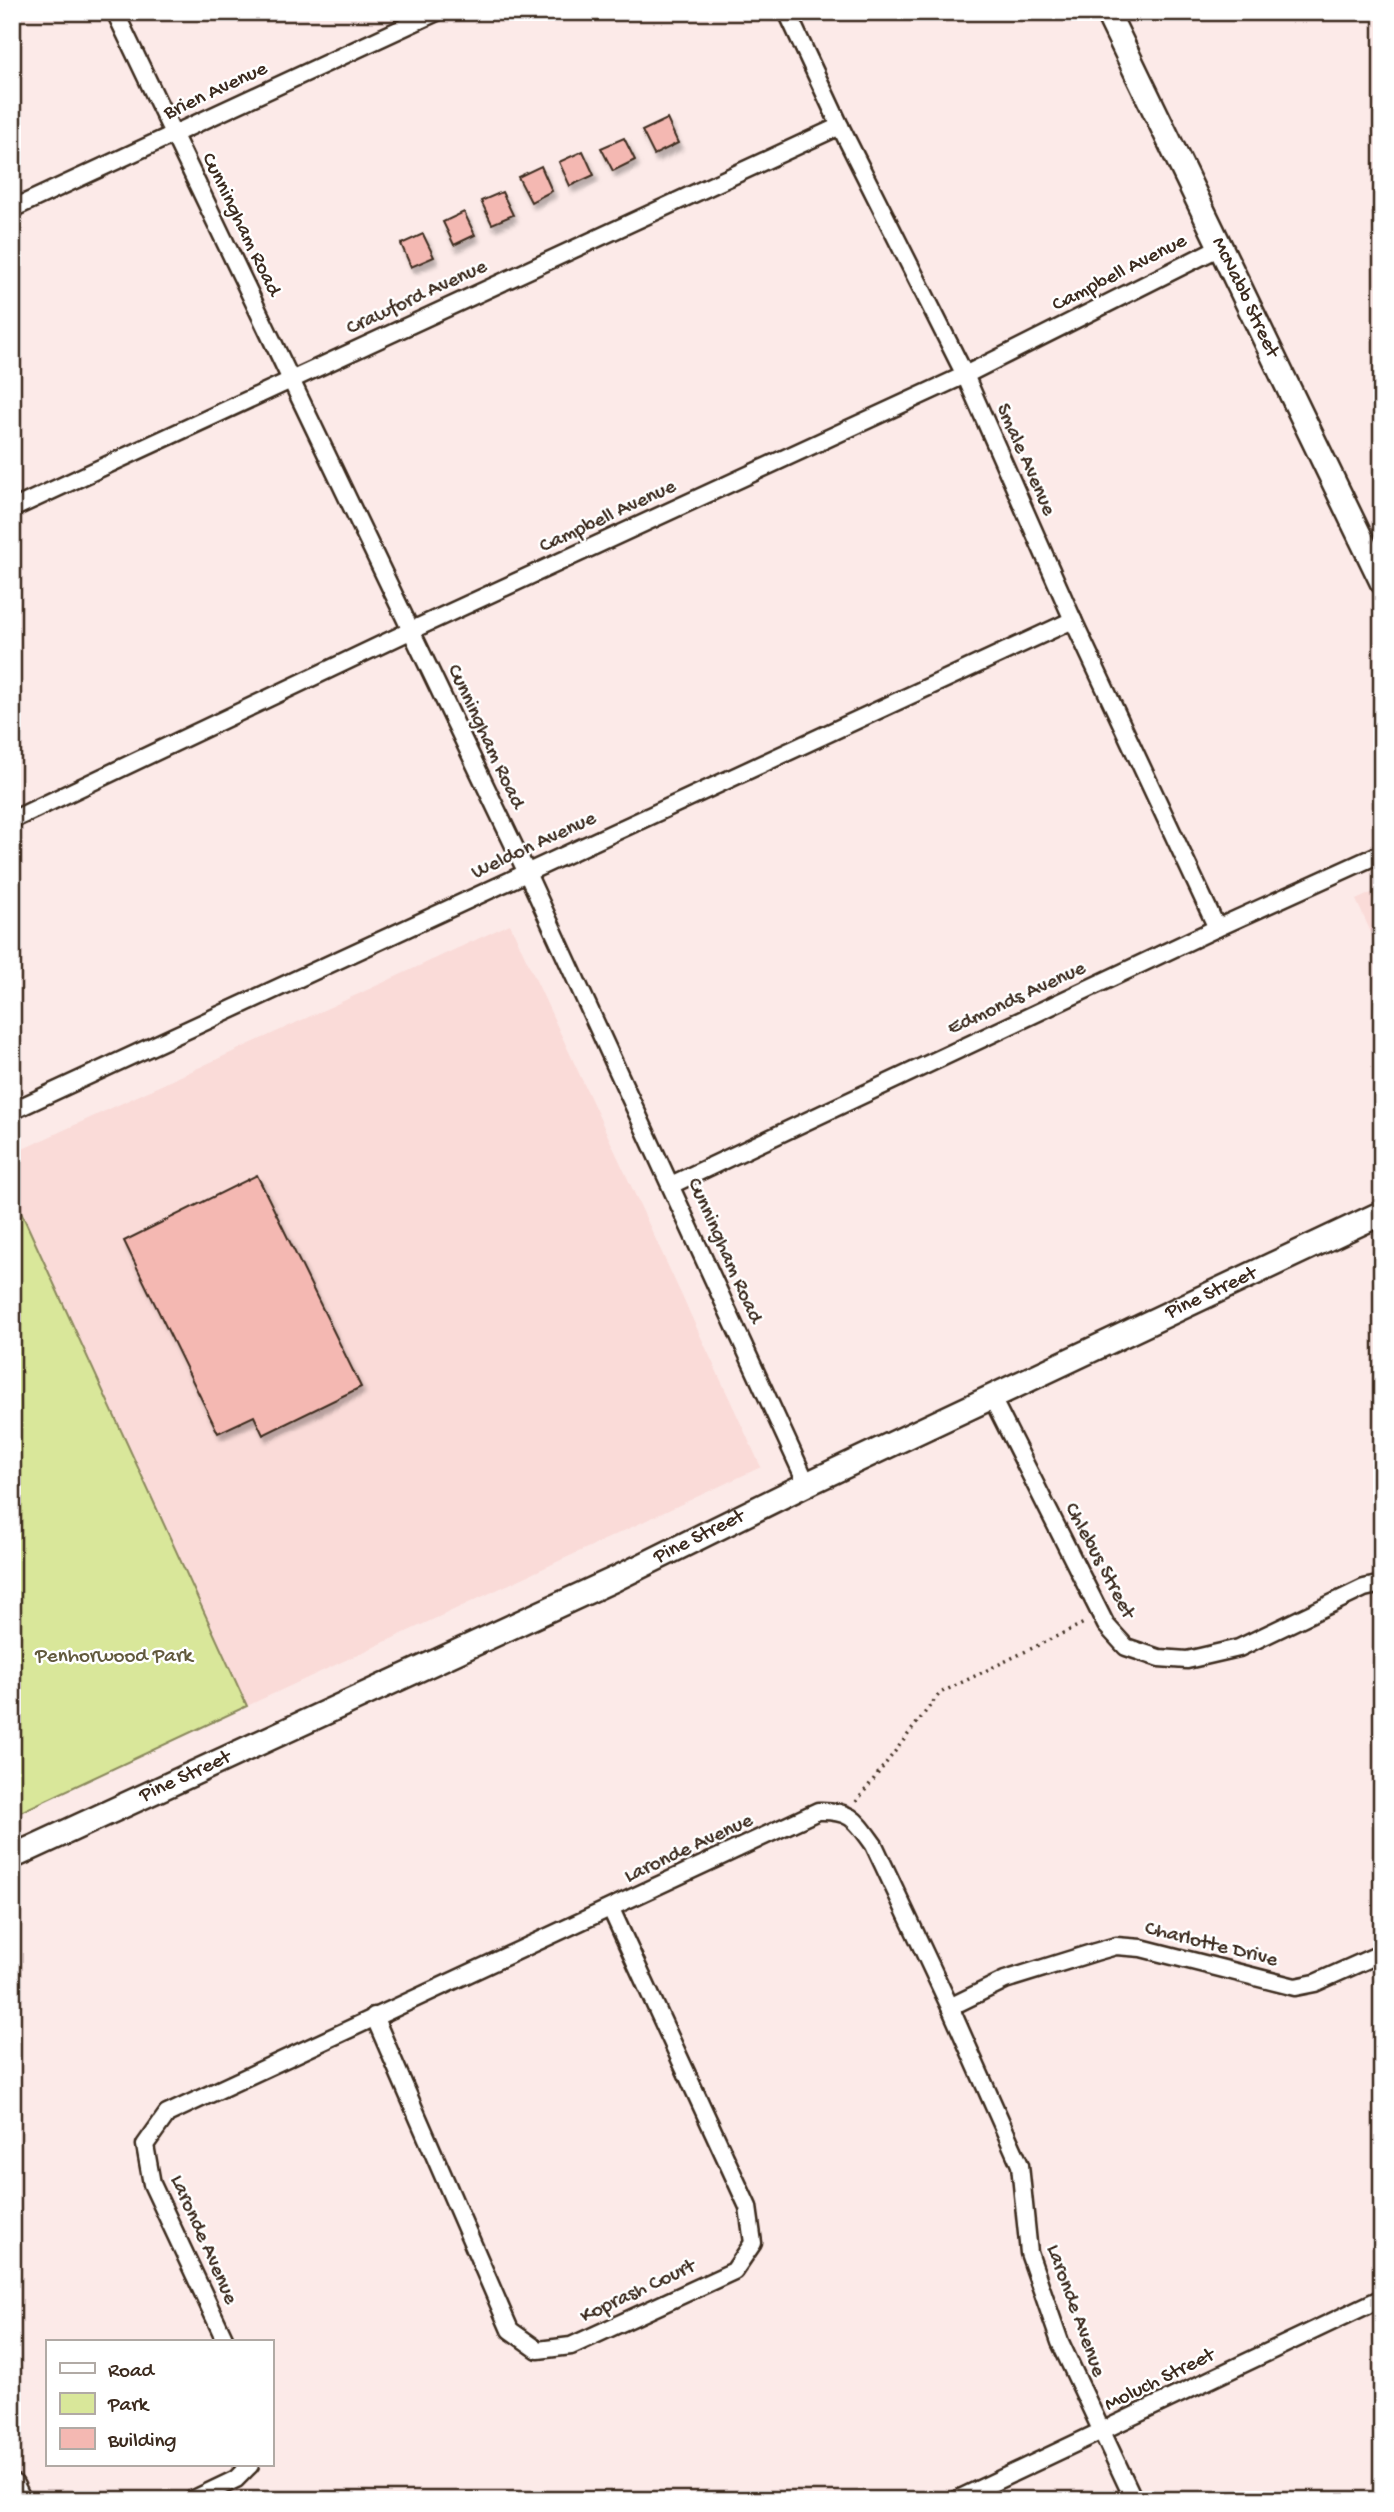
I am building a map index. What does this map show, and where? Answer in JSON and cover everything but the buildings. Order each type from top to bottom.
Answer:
[{"type":"street","name":"Cunningham Road","points":[[115,12],[527,873],[807,1484]]},
{"type":"street","name":"Brien Avenue","points":[[12,209],[437,12]]},
{"type":"street","name":"Smale Avenue","points":[[787,12],[840,126],[965,375],[1073,620],[1217,928]]},
{"type":"street","name":"McNabb Street","points":[[1107,12],[1382,582]]},
{"type":"street","name":"Crawford Avenue","points":[[12,509],[840,126]]},
{"type":"street","name":"Campbell Avenue","points":[[12,820],[412,630],[965,375],[1220,247]]},
{"type":"street","name":"Weldon Avenue","points":[[12,1111],[1073,620]]},
{"type":"street","name":"Edmonds Avenue","points":[[671,1185],[1382,853]]},
{"type":"street","name":"Pine Street","points":[[12,1857],[615,1579],[807,1484],[1382,1213]]},
{"type":"street","name":"Chlebus Street","points":[[992,1398],[1106,1625],[1126,1647],[1159,1658],[1188,1660],[1239,1648],[1364,1588],[1382,1584]]},
{"type":"street","name":"Laronde Avenue","points":[[225,2340],[152,2184],[145,2145],[167,2114],[818,1811],[847,1814],[874,1845],[1020,2165],[1029,2253],[1060,2342],[1134,2500]]},
{"type":"street","name":"Koprash Court","points":[[374,2016],[510,2330],[538,2350],[571,2346],[734,2271],[753,2243],[748,2207],[611,1909]]},
{"type":"street","name":"Charlotte Drive","points":[[950,2007],[1005,1980],[1116,1946],[1141,1948],[1295,1987],[1315,1983],[1382,1952]]},
{"type":"street","name":"Moluch Street","points":[[956,2500],[1382,2298]]},
{"type":"street","points":[[192,2500],[236,2479],[249,2466]]},
{"type":"street","points":[[12,2486],[19,2500]]},
{"type":"path","points":[[847,1814],[940,1693],[1101,1615]]},
{"type":"shaded area","points":[[1382,888],[1382,956],[1356,900]]},
{"type":"shaded area","points":[[510,924],[761,1467],[247,1706],[12,1192],[12,1154]]},
{"type":"green space","name":"Penhorwood Park","points":[[12,1192],[247,1706],[12,1816]]}]
